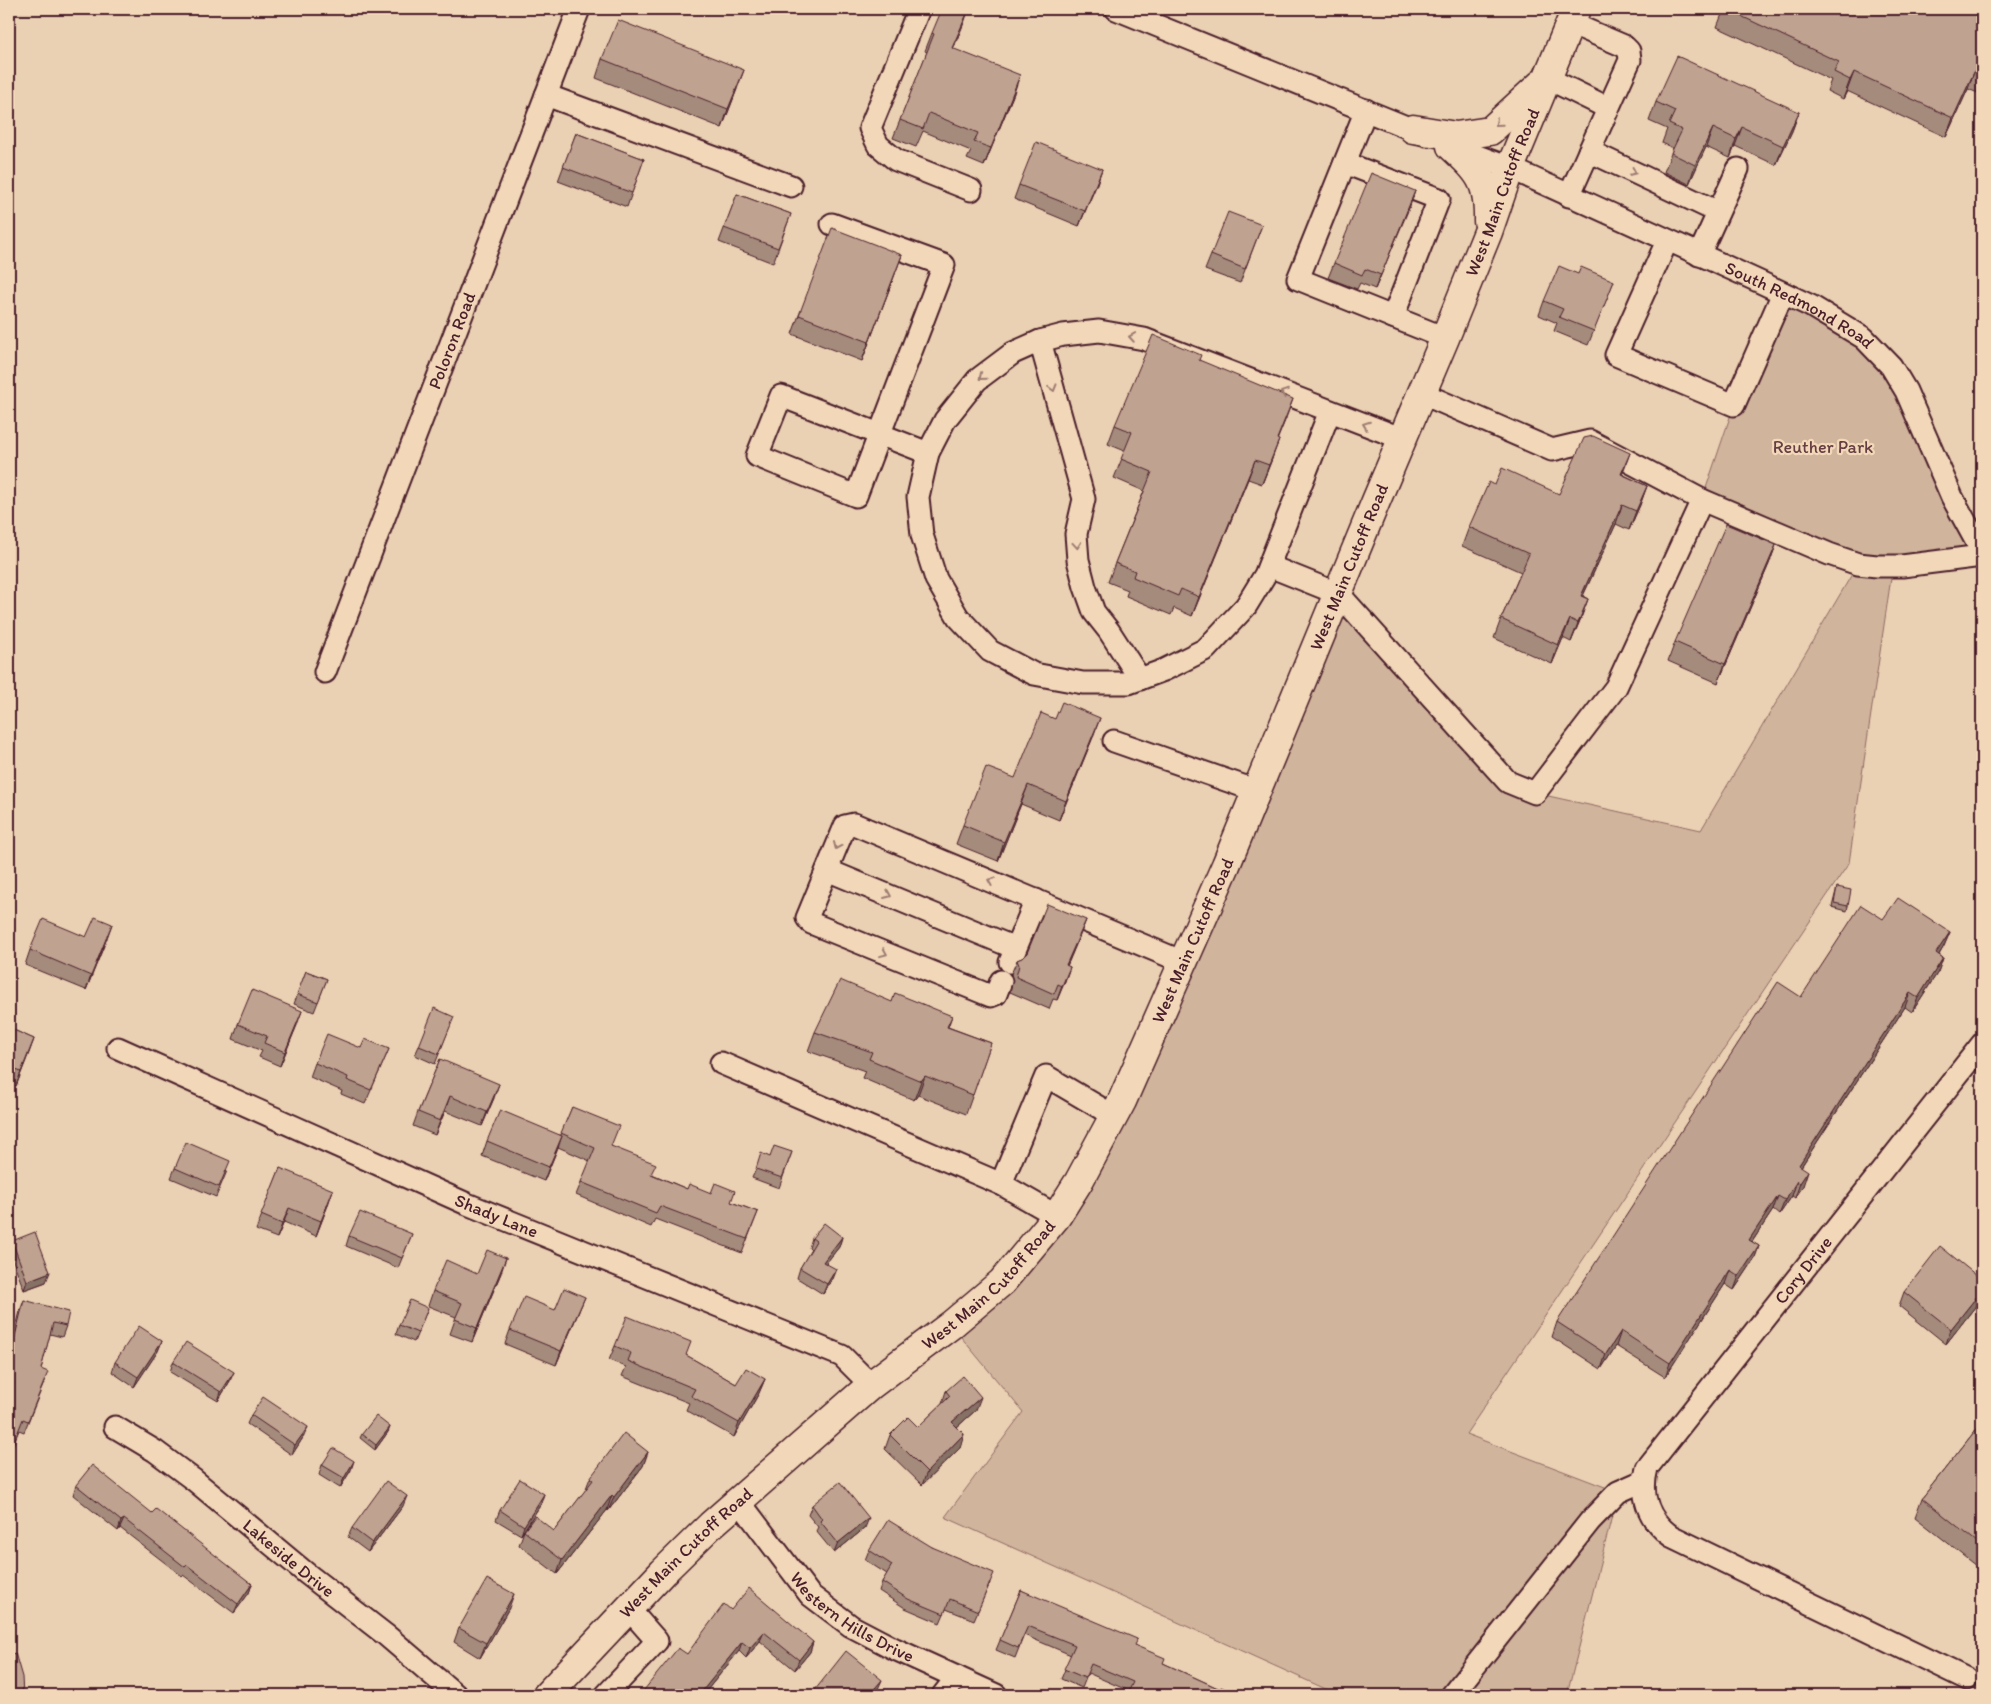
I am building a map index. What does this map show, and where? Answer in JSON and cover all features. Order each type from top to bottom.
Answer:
[{"type":"main road","name":"West Main Cutoff Road","points":[[547,1695],[676,1559],[739,1501],[871,1386],[951,1325],[1002,1282],[1058,1216],[1098,1148],[1114,1116],[1257,791],[1445,338],[1488,232],[1510,168],[1573,16]]},
{"type":"main road","points":[[1412,128],[1456,136],[1490,131],[1547,78]]},
{"type":"main road","points":[[1451,146],[1473,166],[1483,182],[1488,201],[1488,232]]},
{"type":"street","name":"Poloron Road","points":[[325,672],[578,9]]},
{"type":"street","points":[[919,9],[870,128],[878,145],[896,160],[971,190]]},
{"type":"street","name":"South Redmond Road","points":[[1116,9],[1412,128],[1451,146],[1510,168],[1811,306],[1864,338],[1891,366],[1906,391],[1952,497],[1982,552]]},
{"type":"street","points":[[1569,196],[1630,60],[1629,51],[1624,46],[1573,16]]},
{"type":"street","points":[[1547,78],[1608,108]]},
{"type":"street","points":[[546,95],[791,186]]},
{"type":"street","points":[[1366,110],[1298,280],[1445,338]]},
{"type":"street","points":[[1589,151],[1718,212]]},
{"type":"street","points":[[1345,163],[1439,199],[1393,317]]},
{"type":"street","points":[[1699,255],[1738,169]]},
{"type":"street","points":[[832,224],[944,265],[880,434],[856,496],[757,456],[781,396],[880,434],[928,453]]},
{"type":"street","points":[[1667,241],[1616,355],[1734,405],[1783,293]]},
{"type":"street","points":[[1330,411],[1269,566],[1246,606],[1206,649],[1164,670],[1129,683],[1083,683],[1034,674],[990,651],[958,617],[936,579],[922,535],[918,497],[928,453],[945,420],[977,380],[1013,353],[1040,341],[1063,335],[1099,331],[1144,339],[1330,411],[1402,439]]},
{"type":"street","points":[[1040,341],[1084,499],[1076,534],[1078,560],[1085,587],[1094,612],[1109,631],[1140,679]]},
{"type":"street","points":[[1421,393],[1552,450],[1590,441],[1702,500],[1829,554],[1858,564],[1902,566],[1982,556]]},
{"type":"street","points":[[1269,566],[1339,594],[1508,782],[1536,793],[1616,687],[1702,500]]},
{"type":"street","points":[[1114,741],[1257,791]]},
{"type":"street","points":[[1001,982],[996,994],[991,996],[811,923],[807,918],[845,826],[854,824],[1183,962]]},
{"type":"street","points":[[827,870],[1012,955],[1036,900]]},
{"type":"street","name":"Cory Drive","points":[[1643,1481],[1647,1468],[1982,1044]]},
{"type":"street","name":"Shady Lane","points":[[118,1048],[467,1204],[842,1356],[871,1386]]},
{"type":"street","points":[[721,1063],[1000,1184],[1058,1216]]},
{"type":"street","points":[[1000,1184],[1046,1076],[1114,1116]]},
{"type":"street","name":"Lakeside Drive","points":[[114,1427],[155,1451],[194,1480],[306,1573],[387,1636],[456,1695]]},
{"type":"street","points":[[1452,1695],[1590,1521],[1618,1492],[1643,1481],[1646,1504],[1652,1518],[1662,1530],[1671,1536],[1967,1679]]},
{"type":"street","name":"Western Hills Drive","points":[[739,1501],[810,1595],[851,1626],[996,1695]]},
{"type":"street","points":[[606,1695],[657,1641],[628,1608]]},
{"type":"street","points":[[943,1695],[957,1678]]},
{"type":"green space","name":"Reuther Park","points":[[1783,293],[1871,344],[1982,552],[1893,564],[1849,863],[1466,1434],[1618,1492],[1567,1695],[1339,1695],[945,1517],[1023,1412],[951,1325],[1057,1216],[1339,594],[1508,782],[1535,793],[1701,830],[1858,564],[1702,500],[1734,405]]},
{"type":"building","points":[[942,9],[969,9],[952,48],[1020,75],[991,148],[974,142],[978,133],[929,113],[923,129],[900,120]]},
{"type":"building","points":[[1726,9],[1982,9],[1982,73],[1975,70],[1953,118],[1854,72],[1850,80],[1834,72],[1839,62]]},
{"type":"building","points":[[618,20],[744,70],[728,109],[602,59]]},
{"type":"building","points":[[1677,56],[1799,112],[1783,146],[1742,127],[1736,139],[1713,128],[1695,165],[1671,153],[1682,130],[1669,124],[1675,111],[1656,102]]},
{"type":"building","points":[[576,133],[644,159],[632,193],[563,167]]},
{"type":"building","points":[[1036,142],[1102,169],[1085,211],[1019,185]]},
{"type":"building","points":[[1371,173],[1415,191],[1381,275],[1365,269],[1362,275],[1334,263]]},
{"type":"building","points":[[737,194],[791,214],[778,248],[724,228]]},
{"type":"building","points":[[1228,212],[1262,225],[1245,269],[1211,255]]},
{"type":"building","points":[[832,228],[902,255],[869,342],[799,315]]},
{"type":"building","points":[[1559,266],[1578,274],[1581,267],[1614,281],[1594,331],[1559,317],[1563,309],[1544,301]]},
{"type":"building","points":[[1153,335],[1201,355],[1199,360],[1293,399],[1269,465],[1255,460],[1199,597],[1181,589],[1178,596],[1133,577],[1135,571],[1115,563],[1152,472],[1121,459],[1132,432],[1115,425]]},
{"type":"building","points":[[1593,436],[1630,453],[1621,474],[1647,486],[1636,511],[1622,505],[1581,596],[1588,599],[1578,623],[1570,619],[1558,645],[1501,619],[1529,554],[1469,527],[1489,482],[1495,485],[1502,468],[1559,494],[1584,438]]},
{"type":"building","points":[[1726,524],[1776,545],[1725,664],[1675,642]]},
{"type":"building","points":[[1062,702],[1100,718],[1066,801],[1028,785],[1004,842],[963,825],[986,767],[1015,778],[1041,713],[1055,719]]},
{"type":"building","points":[[1837,887],[1851,890],[1848,906],[1834,903]]},
{"type":"building","points":[[1898,898],[1950,932],[1936,953],[1943,958],[1918,998],[1910,993],[1799,1165],[1808,1171],[1800,1183],[1797,1181],[1785,1200],[1778,1196],[1749,1240],[1759,1246],[1739,1276],[1730,1270],[1670,1363],[1621,1331],[1606,1354],[1557,1322],[1778,982],[1801,997],[1861,905],[1883,919]]},
{"type":"building","points":[[1047,904],[1086,920],[1066,965],[1070,967],[1062,986],[1058,984],[1054,994],[1016,977],[1019,965],[1017,960],[1027,953]]},
{"type":"building","points":[[95,917],[112,924],[91,976],[30,950],[43,919],[86,937]]},
{"type":"building","points":[[306,971],[327,979],[318,1002],[297,994]]},
{"type":"building","points":[[840,980],[892,1002],[895,993],[952,1016],[947,1027],[991,1043],[973,1095],[925,1076],[921,1081],[869,1059],[872,1052],[815,1032]]},
{"type":"building","points":[[252,990],[302,1011],[285,1052],[264,1043],[267,1036],[238,1024]]},
{"type":"building","points":[[434,1008],[454,1017],[439,1054],[419,1046]]},
{"type":"building","points":[[9,1028],[34,1039],[21,1072],[9,1067]]},
{"type":"building","points":[[327,1034],[361,1048],[365,1039],[389,1049],[371,1090],[347,1080],[348,1077],[315,1063]]},
{"type":"building","points":[[440,1059],[499,1084],[487,1112],[450,1096],[440,1121],[418,1112]]},
{"type":"building","points":[[572,1107],[619,1126],[611,1146],[656,1164],[651,1174],[687,1189],[689,1184],[711,1193],[715,1183],[735,1191],[731,1202],[758,1212],[747,1239],[660,1206],[656,1213],[581,1182],[595,1148],[561,1133]]},
{"type":"building","points":[[500,1110],[562,1136],[549,1167],[487,1141]]},
{"type":"building","points":[[186,1142],[230,1161],[219,1187],[175,1168]]},
{"type":"building","points":[[774,1146],[792,1152],[782,1178],[756,1169],[761,1153],[770,1157]]},
{"type":"building","points":[[280,1168],[333,1190],[321,1221],[289,1208],[282,1224],[261,1215]]},
{"type":"building","points":[[360,1212],[412,1234],[402,1258],[349,1236]]},
{"type":"building","points":[[824,1223],[842,1237],[823,1262],[836,1269],[827,1284],[800,1268],[816,1241],[812,1238]]},
{"type":"building","points":[[35,1232],[50,1272],[27,1281],[12,1241]]},
{"type":"building","points":[[1940,1246],[1982,1280],[1982,1290],[1951,1329],[1904,1292]]},
{"type":"building","points":[[487,1250],[506,1258],[477,1328],[455,1319],[462,1303],[433,1291],[446,1260],[477,1274]]},
{"type":"building","points":[[564,1288],[585,1297],[561,1351],[510,1330],[524,1297],[555,1310]]},
{"type":"building","points":[[24,1300],[69,1312],[66,1326],[53,1323],[41,1369],[48,1372],[28,1421],[23,1419],[9,1454],[9,1395],[14,1383],[9,1381],[9,1356]]},
{"type":"building","points":[[410,1300],[428,1308],[418,1333],[399,1325]]},
{"type":"building","points":[[627,1316],[691,1342],[686,1355],[736,1384],[746,1368],[765,1379],[739,1423],[691,1396],[695,1389],[628,1361],[631,1353],[615,1346]]},
{"type":"building","points":[[139,1326],[162,1341],[138,1377],[115,1362]]},
{"type":"building","points":[[186,1342],[234,1372],[221,1392],[173,1362]]},
{"type":"building","points":[[963,1376],[981,1397],[952,1422],[964,1434],[927,1472],[890,1435],[908,1417],[918,1427],[950,1396],[946,1391]]},
{"type":"building","points":[[263,1397],[308,1427],[295,1445],[251,1415]]},
{"type":"building","points":[[376,1416],[390,1427],[376,1445],[362,1434]]},
{"type":"building","points":[[1982,1422],[1982,1546],[1922,1498]]},
{"type":"building","points":[[624,1433],[648,1452],[562,1560],[524,1531],[535,1516],[554,1531],[593,1480],[590,1478]]},
{"type":"building","points":[[333,1448],[354,1461],[344,1478],[322,1465]]},
{"type":"building","points":[[92,1465],[152,1513],[156,1509],[252,1584],[238,1604],[187,1565],[185,1567],[124,1519],[121,1521],[76,1485]]},
{"type":"building","points":[[520,1479],[544,1494],[524,1526],[500,1510]]},
{"type":"building","points":[[386,1481],[407,1496],[372,1543],[352,1528]]},
{"type":"building","points":[[840,1482],[869,1518],[838,1543],[820,1521],[822,1519],[812,1505]]},
{"type":"building","points":[[888,1520],[932,1547],[994,1573],[978,1611],[950,1599],[944,1614],[908,1599],[882,1582],[892,1565],[869,1550]]},
{"type":"building","points":[[487,1579],[514,1594],[486,1643],[459,1628]]},
{"type":"building","points":[[749,1588],[813,1642],[799,1660],[764,1632],[750,1648],[742,1642],[699,1695],[640,1695],[678,1648],[687,1654],[724,1604],[731,1610]]},
{"type":"building","points":[[1021,1590],[1137,1639],[1134,1645],[1165,1658],[1163,1663],[1220,1689],[1221,1687],[1241,1695],[1127,1695],[1133,1682],[1091,1664],[1085,1678],[1064,1669],[1075,1645],[1028,1626],[1018,1648],[1000,1640]]},
{"type":"building","points":[[846,1651],[882,1680],[869,1695],[811,1695]]},
{"type":"building","points":[[15,1653],[22,1677],[23,1695],[9,1695],[9,1655]]}]
